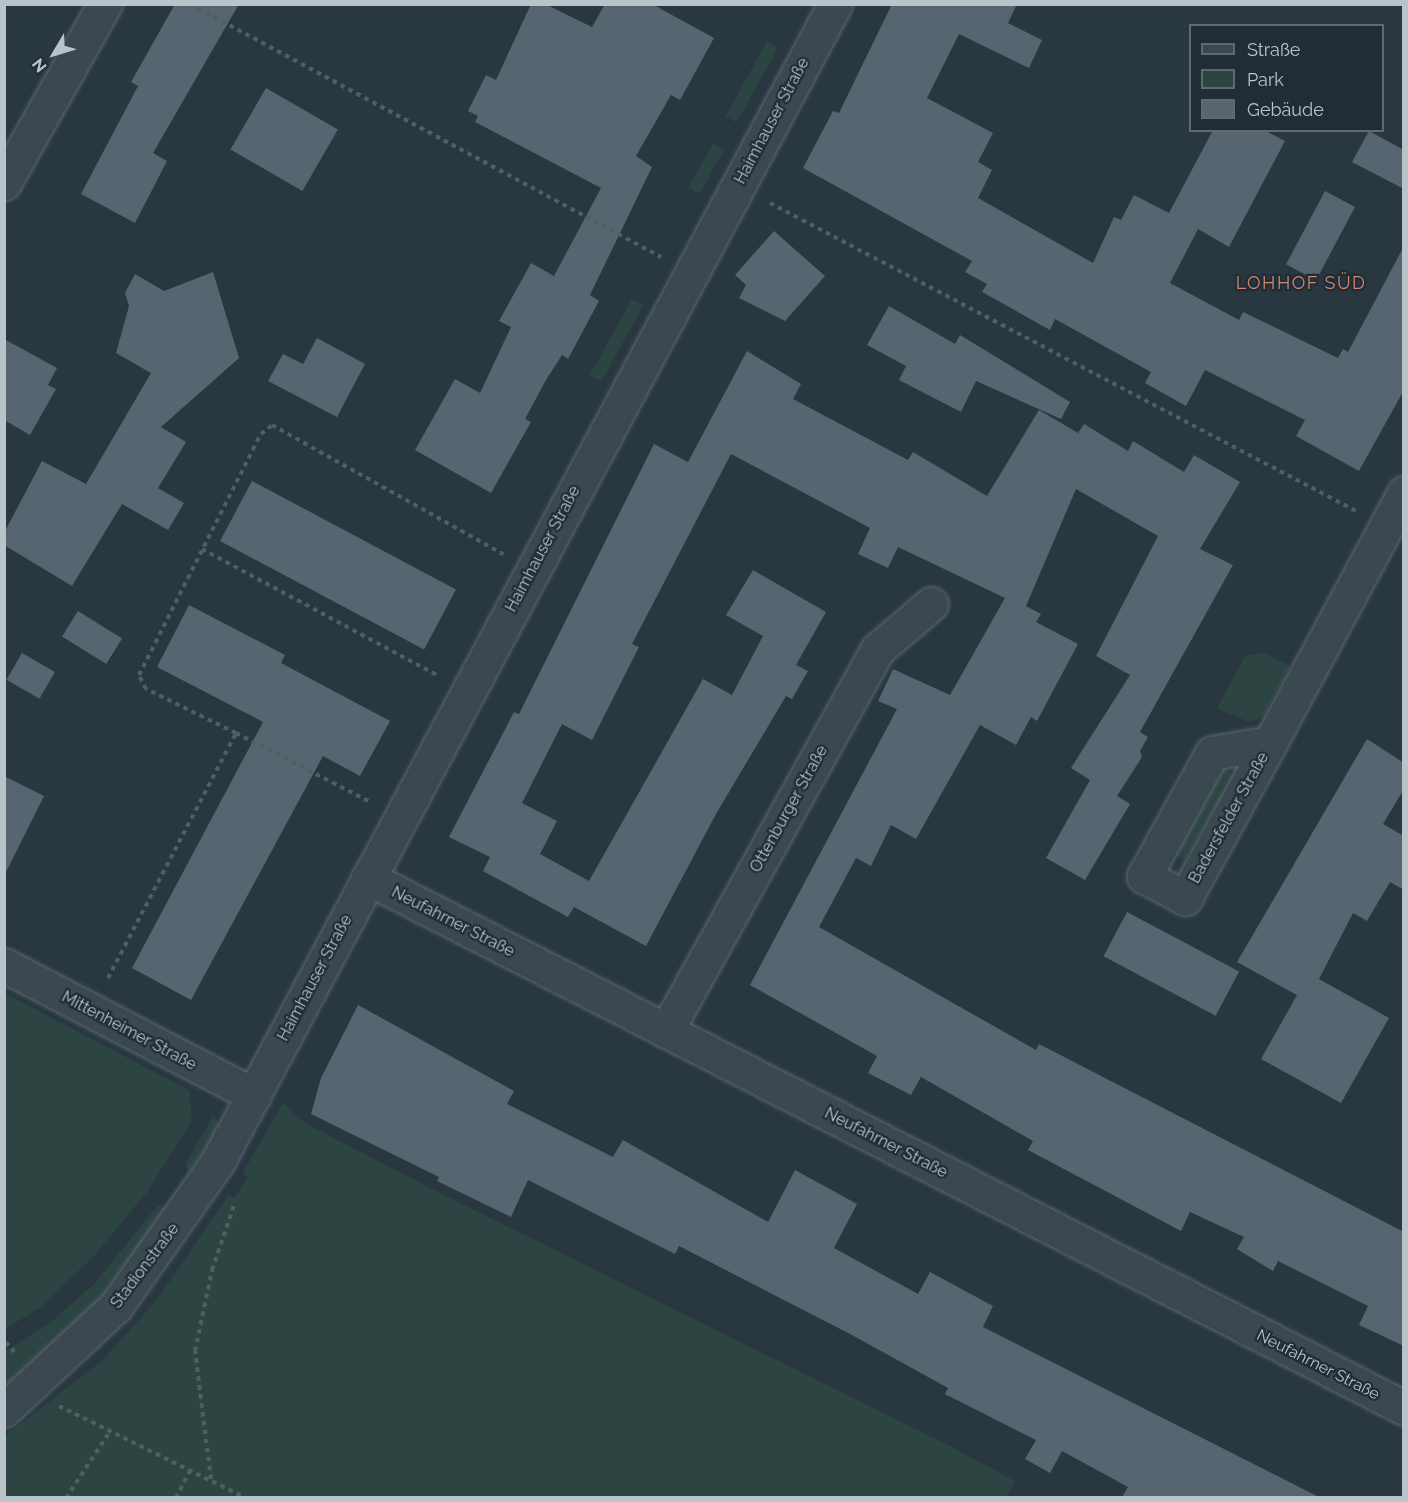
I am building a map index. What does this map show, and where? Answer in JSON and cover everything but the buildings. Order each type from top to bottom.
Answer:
[{"type":"street","points":[[4,183],[105,4]]},
{"type":"street","name":"Haimhauser Straße","points":[[254,1095],[400,817],[835,4]]},
{"type":"street","name":"Badersfelder Straße","points":[[1270,742],[1212,753],[1144,876],[1185,898],[1270,742],[1404,493]]},
{"type":"street","name":"Ottenburger Straße","points":[[666,1031],[877,650],[931,604]]},
{"type":"street","name":"Neufahrner Straße","points":[[368,878],[1404,1408]]},
{"type":"street","name":"Mittenheimer Straße","points":[[4,965],[254,1095]]},
{"type":"street","name":"Stadionstraße","points":[[4,1410],[116,1306],[206,1182],[254,1095]]},
{"type":"path","points":[[190,4],[690,273]]},
{"type":"path","points":[[737,186],[1386,526]]},
{"type":"path","points":[[400,817],[146,689],[139,675],[261,434],[272,425],[532,570]]},
{"type":"path","points":[[202,549],[467,692]]},
{"type":"path","points":[[91,1011],[236,733]]},
{"type":"path","points":[[206,1182],[235,1202],[212,1270],[195,1351],[211,1479]]},
{"type":"path","points":[[54,1402],[66,1413],[246,1497]]},
{"type":"path","points":[[66,1497],[109,1433]]},
{"type":"path","points":[[177,1497],[190,1471]]},
{"type":"green space","points":[[767,41],[778,47],[737,123],[725,116]]},
{"type":"green space","points":[[713,143],[724,149],[700,194],[688,188]]},
{"type":"green space","points":[[632,299],[643,305],[601,381],[590,375]]},
{"type":"green space","points":[[1262,652],[1290,666],[1263,716],[1249,722],[1217,708],[1245,656]]},
{"type":"green space","points":[[1220,767],[1235,776],[1184,860],[1170,851]]},
{"type":"green space","points":[[5,993],[189,1090],[192,1121],[147,1192],[93,1257],[41,1307],[5,1329]]},
{"type":"green space","points":[[283,1103],[305,1123],[432,1189],[948,1445],[1015,1481],[1007,1497],[5,1497],[5,1436],[104,1359],[159,1297],[229,1194],[234,1198],[248,1178],[242,1174]]},
{"type":"green space","points":[[213,1116],[218,1122],[211,1140],[188,1174],[186,1163]]},
{"type":"green space","points":[[158,1205],[169,1210],[86,1315],[5,1387],[5,1351],[51,1322],[95,1283]]},
{"type":"district","name":"LOHHOF SÜD","points":[[1301,283]]}]
